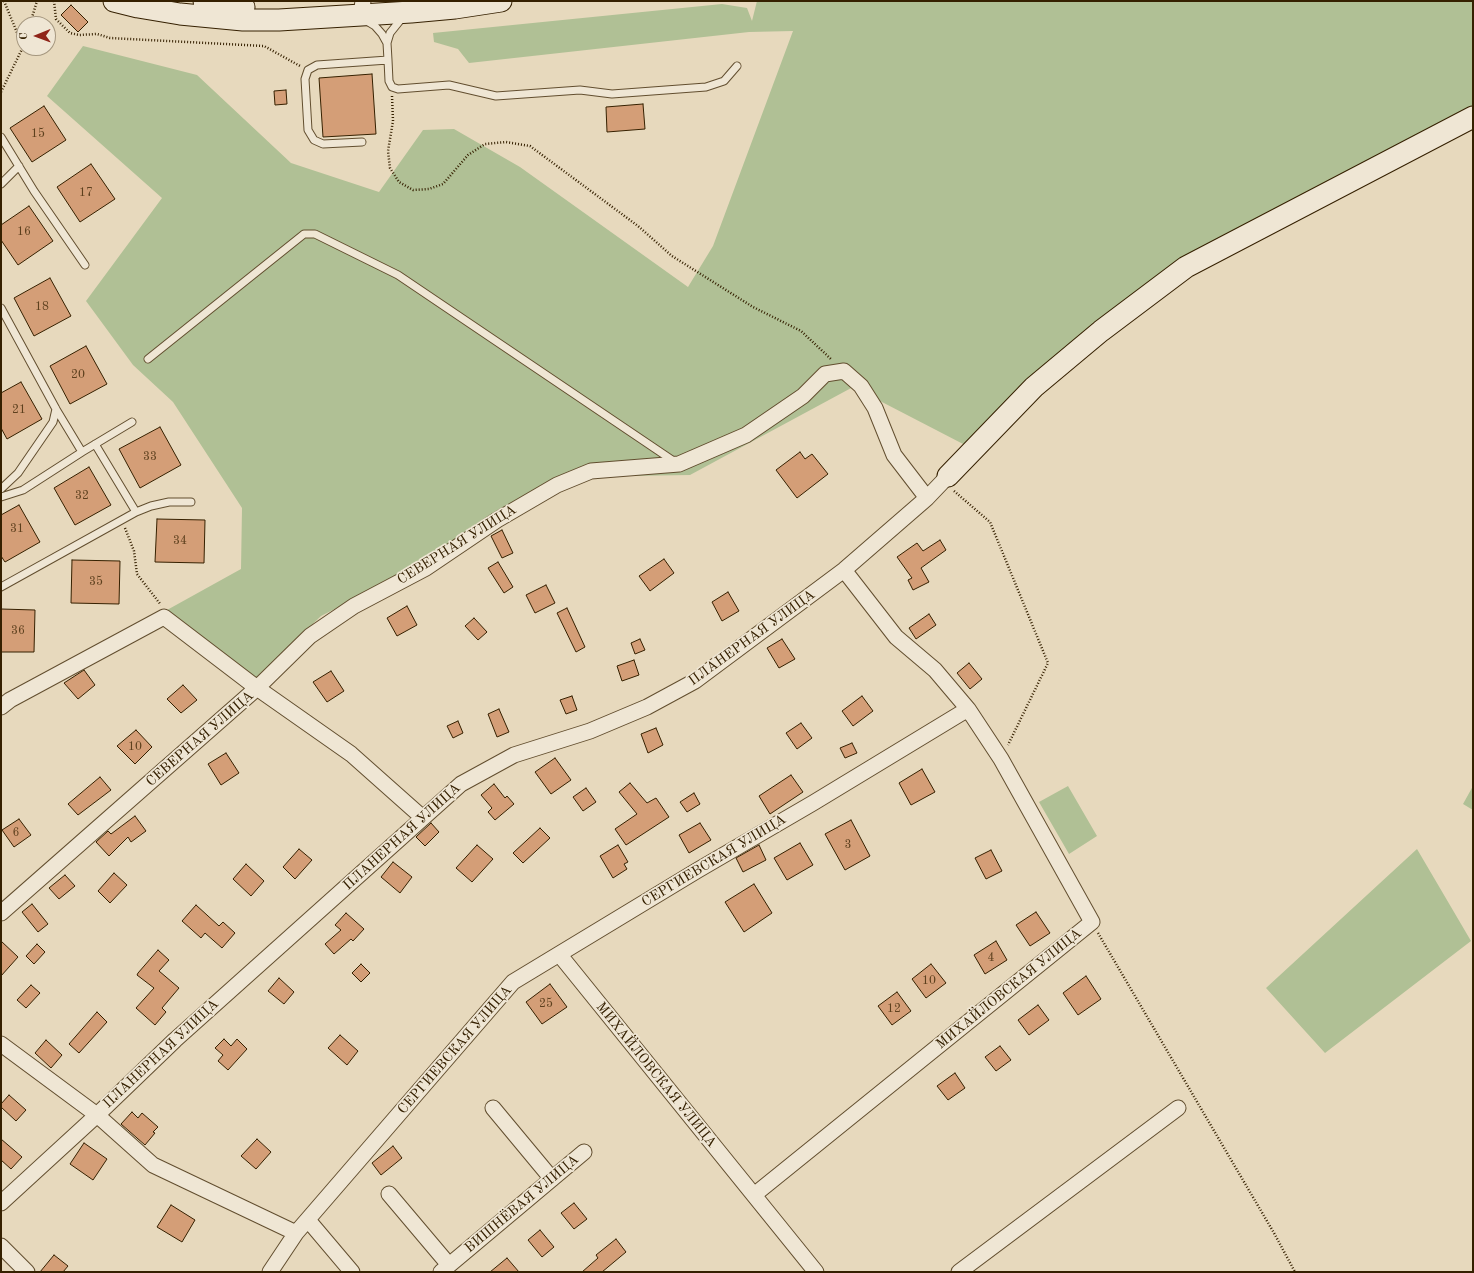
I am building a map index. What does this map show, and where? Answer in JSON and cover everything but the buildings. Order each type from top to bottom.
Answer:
[{"type":"street","points":[[114,1],[138,7],[180,14],[243,20],[279,20],[328,17],[362,8],[411,12],[455,8],[501,1]]},
{"type":"street","points":[[204,1],[328,17]]},
{"type":"street","points":[[945,479],[1034,387],[1101,331],[1186,267],[1473,117]]},
{"type":"street","points":[[844,371],[861,386],[875,408],[894,455],[927,498]]},
{"type":"street","name":"СЕВЕРНАЯ УЛИЦА","points":[[1,913],[257,688],[310,636],[354,606],[426,568],[497,520],[557,485],[591,471],[679,464],[746,435],[803,396],[825,374],[844,371]]},
{"type":"street","name":"ПЛАНЕРНАЯ УЛИЦА","points":[[1,1203],[97,1115],[175,1040],[461,784],[514,755],[590,731],[647,707],[696,681],[844,570],[927,498],[945,479]]},
{"type":"street","name":"МИХАЙЛОВСКАЯ УЛИЦА","points":[[754,1195],[1092,922],[1001,759],[968,709],[935,670],[896,637],[844,570]]},
{"type":"street","points":[[1,707],[10,700],[164,617],[257,688],[351,754],[423,818]]},
{"type":"street","name":"СЕРГИЕВСКАЯ УЛИЦА","points":[[270,1272],[296,1233],[311,1223],[513,982],[968,709]]},
{"type":"street","name":"МИХАЙЛОВСКАЯ УЛИЦА","points":[[559,954],[816,1272]]},
{"type":"street","points":[[1,1044],[97,1115],[153,1165],[296,1233]]},
{"type":"street","points":[[493,1108],[552,1179]]},
{"type":"street","points":[[959,1272],[1178,1108]]},
{"type":"street","name":"ВИШНЁВАЯ УЛИЦА","points":[[445,1269],[584,1152]]},
{"type":"street","points":[[389,1194],[445,1269]]},
{"type":"street","points":[[311,1223],[352,1272]]},
{"type":"street","points":[[1,1246],[27,1272]]},
{"type":"lane","points":[[362,8],[387,42]]},
{"type":"lane","points":[[411,12],[395,24],[387,42],[389,81],[392,87],[398,89],[449,85],[496,96],[580,90],[612,94],[706,87],[724,81],[737,66]]},
{"type":"lane","points":[[362,142],[323,144],[314,140],[308,130],[305,79],[308,70],[317,65],[388,60]]},
{"type":"lane","points":[[1,137],[86,265]]},
{"type":"lane","points":[[1,184],[19,166]]},
{"type":"lane","points":[[148,359],[304,234],[315,234],[398,275],[679,464]]},
{"type":"lane","points":[[1,308],[56,409],[82,452]]},
{"type":"lane","points":[[1,489],[18,473],[53,422],[56,409]]},
{"type":"lane","points":[[1,497],[24,490],[82,452],[132,422]]},
{"type":"lane","points":[[95,444],[136,512]]},
{"type":"lane","points":[[1,586],[136,512],[151,506],[169,502],[191,502]]},
{"type":"path","points":[[4,1],[16,28]]},
{"type":"path","points":[[32,16],[37,1]]},
{"type":"path","points":[[54,1],[56,19],[70,33],[79,35],[97,34],[110,38],[264,46],[308,70]]},
{"type":"path","points":[[1,92],[19,56]]},
{"type":"path","points":[[392,87],[393,121],[388,151],[390,168],[399,182],[413,190],[429,189],[443,184],[468,155],[485,144],[506,142],[530,146],[638,226],[672,256],[753,307],[801,331],[844,371]]},
{"type":"path","points":[[945,479],[990,522],[1048,663],[1001,759]]},
{"type":"path","points":[[125,528],[134,551],[137,574],[161,604]]},
{"type":"path","points":[[1092,922],[1295,1272]]},
{"type":"green space","points":[[757,1],[1473,1],[1473,108],[1227,234],[965,445],[853,387],[690,475],[627,476],[626,463],[593,466],[419,566],[321,616],[255,680],[173,621],[167,610],[241,569],[242,508],[173,402],[133,365],[86,301],[162,198],[47,96],[83,46],[197,75],[291,163],[379,192],[423,130],[454,129],[520,167],[688,287],[713,246],[793,31],[749,32],[469,63],[458,49],[434,42],[433,33],[722,4],[747,8],[752,21]]},
{"type":"green space","points":[[1068,786],[1097,836],[1069,854],[1039,802]]},
{"type":"green space","points":[[1473,786],[1473,810],[1463,804]]},
{"type":"green space","points":[[1417,849],[1471,941],[1325,1053],[1266,988]]}]
